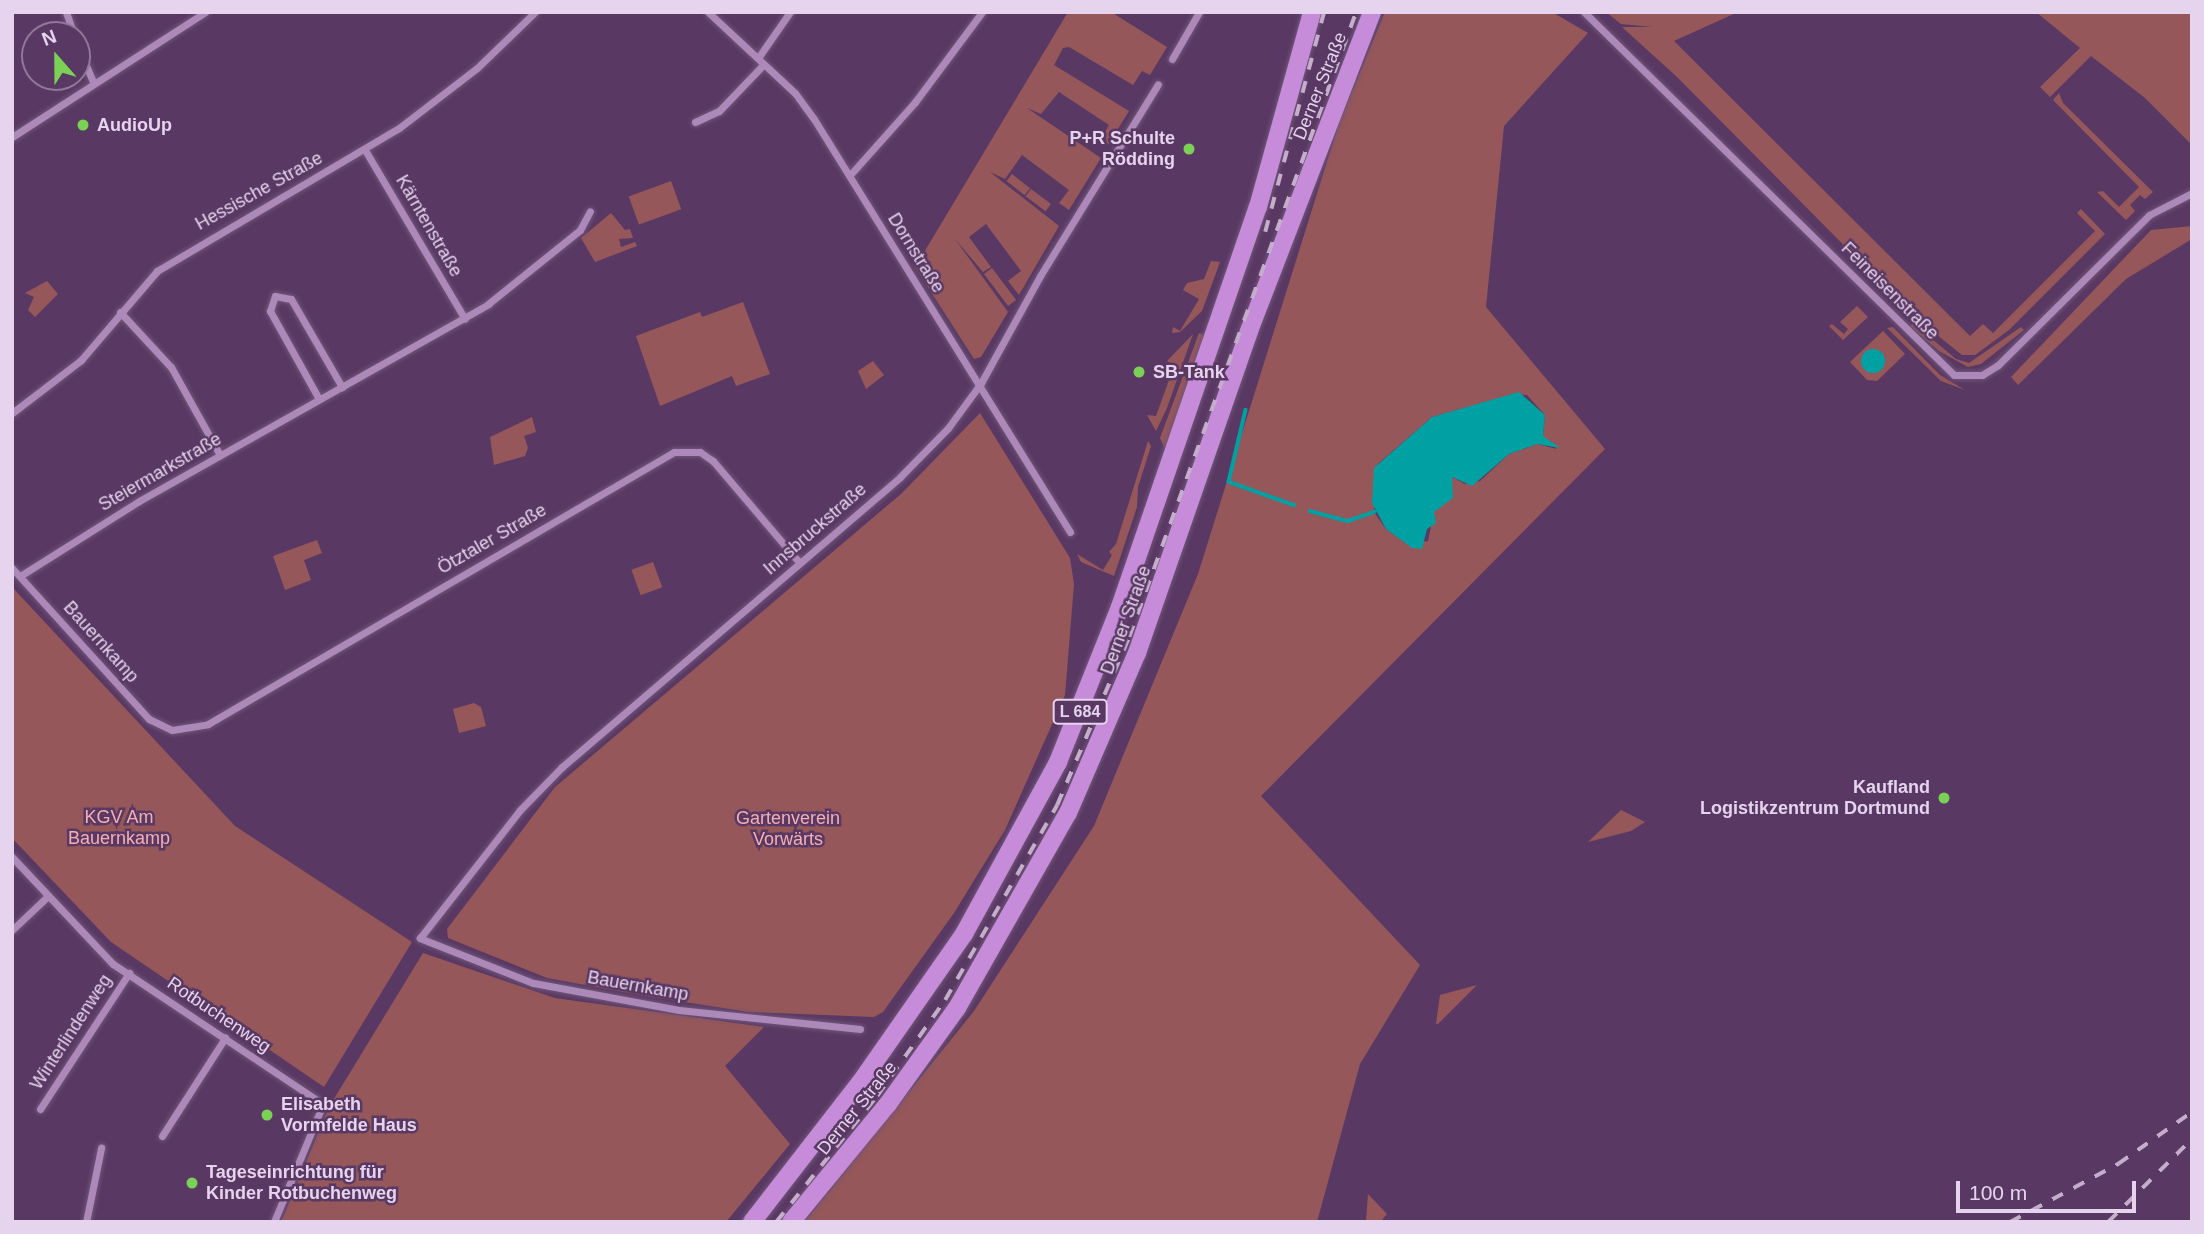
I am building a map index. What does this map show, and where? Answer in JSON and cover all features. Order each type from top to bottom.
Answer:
[{"type":"main road","name":"Derner Straße","points":[[752,1222],[860,1083],[950,955],[1008,860],[1058,762],[1107,644],[1245,244],[1312,12]]},
{"type":"main road","name":"Derner Straße","points":[[791,1222],[888,1104],[957,1007],[1031,886],[1073,802],[1133,664],[1249,331],[1372,12]]},
{"type":"street","points":[[12,136],[205,12]]},
{"type":"street","name":"Hessische Straße","points":[[12,413],[81,360],[157,271],[178,254],[366,149],[446,94],[535,12]]},
{"type":"street","name":"Dornstraße","points":[[708,12],[803,103],[981,383],[1070,532]]},
{"type":"street","points":[[695,122],[719,111],[761,61],[790,12]]},
{"type":"street","points":[[850,175],[893,130],[982,12]]},
{"type":"street","points":[[1172,59],[1199,12]]},
{"type":"street","name":"Feineisenstraße","points":[[1584,12],[1954,375],[1982,375],[1998,365],[2150,215],[2192,193]]},
{"type":"street","points":[[91,77],[94,84]]},
{"type":"street","name":"Innsbruckstraße","points":[[420,938],[520,810],[562,767],[924,455],[981,383],[1040,276],[1158,84]]},
{"type":"street","name":"Kärntenstraße","points":[[366,149],[465,318]]},
{"type":"street","name":"Steiermarkstraße","points":[[20,576],[220,455],[465,318],[580,230],[590,211]]},
{"type":"street","points":[[319,399],[270,312],[275,296],[291,299],[342,387]]},
{"type":"street","points":[[120,312],[171,367],[220,455]]},
{"type":"street","name":"Ötztaler Straße","points":[[172,730],[208,724],[674,452],[700,452],[713,461],[799,562]]},
{"type":"street","name":"Bauernkamp","points":[[12,568],[149,719],[172,730]]},
{"type":"street","name":"Rotbuchenweg","points":[[12,857],[113,964],[323,1104],[274,1222]]},
{"type":"street","points":[[12,930],[48,896]]},
{"type":"street","name":"Bauernkamp","points":[[420,938],[533,983],[679,1010],[860,1030]]},
{"type":"street","name":"Winterlindenweg","points":[[40,1109],[129,973]]},
{"type":"street","points":[[162,1136],[225,1038]]},
{"type":"street","points":[[86,1222],[101,1148]]},
{"type":"green space","points":[[1068,12],[1111,12],[1167,47],[1150,75],[1142,71],[1133,85],[1069,47],[1063,48],[1054,65],[1129,111],[1108,145],[1104,134],[1109,125],[1059,92],[1041,114],[1027,108],[1101,158],[1069,210],[1059,203],[1069,190],[1022,155],[1005,179],[990,172],[1059,226],[1019,295],[1008,281],[1021,271],[986,224],[969,237],[991,267],[983,272],[955,239],[1008,312],[981,357],[974,359],[913,264],[923,254]]},
{"type":"green space","points":[[1385,12],[1552,12],[1588,33],[1504,126],[1486,307],[1605,449],[1261,796],[1420,965],[1360,1064],[1317,1222],[804,1222],[974,1011],[1094,826],[1198,574],[1340,120]],"holes":[[[1514,394],[1527,395],[1545,415],[1543,436],[1557,449],[1537,444],[1509,454],[1480,481],[1465,484],[1452,477],[1434,512],[1428,541],[1407,544],[1386,529],[1374,512],[1378,464],[1432,417]]]},
{"type":"green space","points":[[1606,12],[1738,12],[1674,41],[1970,336],[1983,324],[1993,333],[2095,231],[2077,213],[2081,209],[2105,234],[2009,330],[1975,355],[1962,355],[1916,318],[1676,76],[1622,27],[1652,27],[1621,24]]},
{"type":"green space","points":[[2036,12],[2192,12],[2192,145],[2145,98],[2091,56],[2050,97],[2040,87],[2080,48]]},
{"type":"green space","points":[[2059,93],[2063,103],[2153,192],[2145,199],[2140,195],[2130,205],[2135,211],[2126,220],[2097,192],[2103,191],[2119,207],[2139,187],[2053,100]]},
{"type":"green space","points":[[1012,174],[1030,188],[1025,195],[1006,181]]},
{"type":"green space","points":[[671,181],[681,209],[639,225],[629,196]]},
{"type":"green space","points":[[1031,189],[1051,204],[1046,211],[1026,196]]},
{"type":"green space","points":[[611,213],[625,230],[630,229],[633,238],[619,239],[621,247],[635,242],[637,246],[595,262],[581,238]]},
{"type":"green space","points":[[2192,226],[2192,239],[2126,279],[2018,385],[2011,377],[2151,230]]},
{"type":"green space","points":[[1211,261],[1220,262],[1202,311],[1180,332],[1172,333],[1173,327],[1180,331],[1199,299],[1183,290],[1187,283],[1204,279]]},
{"type":"green space","points":[[992,268],[1016,300],[1008,306],[984,274]]},
{"type":"green space","points":[[47,281],[58,294],[35,317],[28,310],[34,297],[25,293]]},
{"type":"green space","points":[[743,302],[770,374],[736,386],[732,376],[660,406],[636,336],[700,312],[702,317]]},
{"type":"green space","points":[[1857,306],[1868,317],[1843,340],[1829,326],[1832,324],[1844,334],[1848,329],[1840,322]]},
{"type":"green space","points":[[1913,323],[1956,359],[1969,363],[2021,327],[2024,330],[1981,364],[1968,367],[1939,351],[1910,326]]},
{"type":"green space","points":[[1893,327],[1940,375],[1965,390],[1941,381],[1887,328]]},
{"type":"green space","points":[[1883,331],[1905,354],[1877,381],[1867,380],[1850,362]]},
{"type":"green space","points":[[1199,333],[1205,335],[1165,449],[1160,438]]},
{"type":"green space","points":[[1193,334],[1156,431],[1147,415],[1156,416],[1174,366],[1167,361]]},
{"type":"green space","points":[[873,361],[884,375],[866,389],[858,371]]},
{"type":"green space","name":"Gartenverein Vorwärts","points":[[980,413],[1070,558],[1074,584],[1065,695],[1005,830],[954,913],[883,1012],[874,1017],[749,1012],[645,996],[547,978],[448,938],[447,929],[555,787],[901,494]]},
{"type":"green space","points":[[532,417],[536,432],[524,436],[528,448],[525,456],[494,465],[490,437]]},
{"type":"green space","points":[[1148,441],[1151,446],[1138,487],[1137,507],[1114,576],[1081,562],[1077,554],[1103,570],[1112,555],[1109,552],[1116,544]]},
{"type":"green space","points":[[317,540],[322,553],[304,560],[311,580],[285,590],[273,556]]},
{"type":"green space","points":[[653,562],[662,587],[641,595],[631,570]]},
{"type":"green space","name":"KGV Am Bauernkamp","points":[[12,587],[235,826],[412,942],[324,1087],[111,942],[12,838]]},
{"type":"green space","points":[[474,703],[481,707],[486,726],[459,733],[453,709]]},
{"type":"green space","points":[[1621,810],[1645,822],[1631,831],[1588,842]]},
{"type":"green space","points":[[423,953],[555,998],[764,1027],[725,1066],[790,1144],[726,1222],[281,1222],[329,1107]]},
{"type":"green space","points":[[1477,985],[1438,1024],[1436,1024],[1440,995]]},
{"type":"green space","points":[[1368,1194],[1387,1214],[1380,1222],[1366,1221]]},
{"type":"shaded area","points":[[1873,349],[1884,356],[1885,361],[1878,372],[1873,373],[1862,366],[1861,361],[1868,350]]},
{"type":"shaded area","points":[[1519,392],[1545,415],[1543,436],[1560,448],[1537,444],[1509,454],[1472,486],[1452,477],[1453,498],[1434,512],[1436,523],[1427,529],[1422,549],[1412,548],[1386,529],[1372,503],[1374,468],[1432,417]]},
{"type":"waterway","points":[[1246,410],[1229,482],[1294,505]]},
{"type":"waterway","points":[[1310,511],[1348,521],[1374,512]]},
{"type":"railway","points":[[1265,232],[1324,12]]},
{"type":"railway","points":[[776,1222],[877,1096],[945,1000],[1057,805],[1129,637],[1356,12]]},
{"type":"railway","points":[[2010,1222],[2118,1164],[2192,1112]]},
{"type":"railway","points":[[2108,1222],[2192,1139]]},
{"type":"place","name":"AudioUp","points":[[83,125]]},
{"type":"place","name":"P+R Schulte Rödding","points":[[1189,149]]},
{"type":"place","name":"SB-Tank","points":[[1139,372]]},
{"type":"place","name":"Kaufland Logistikzentrum Dortmund","points":[[1944,798]]},
{"type":"place","name":"Elisabeth Vormfelde Haus","points":[[267,1115]]},
{"type":"place","name":"Tageseinrichtung für Kinder Rotbuchenweg","points":[[192,1183]]}]
